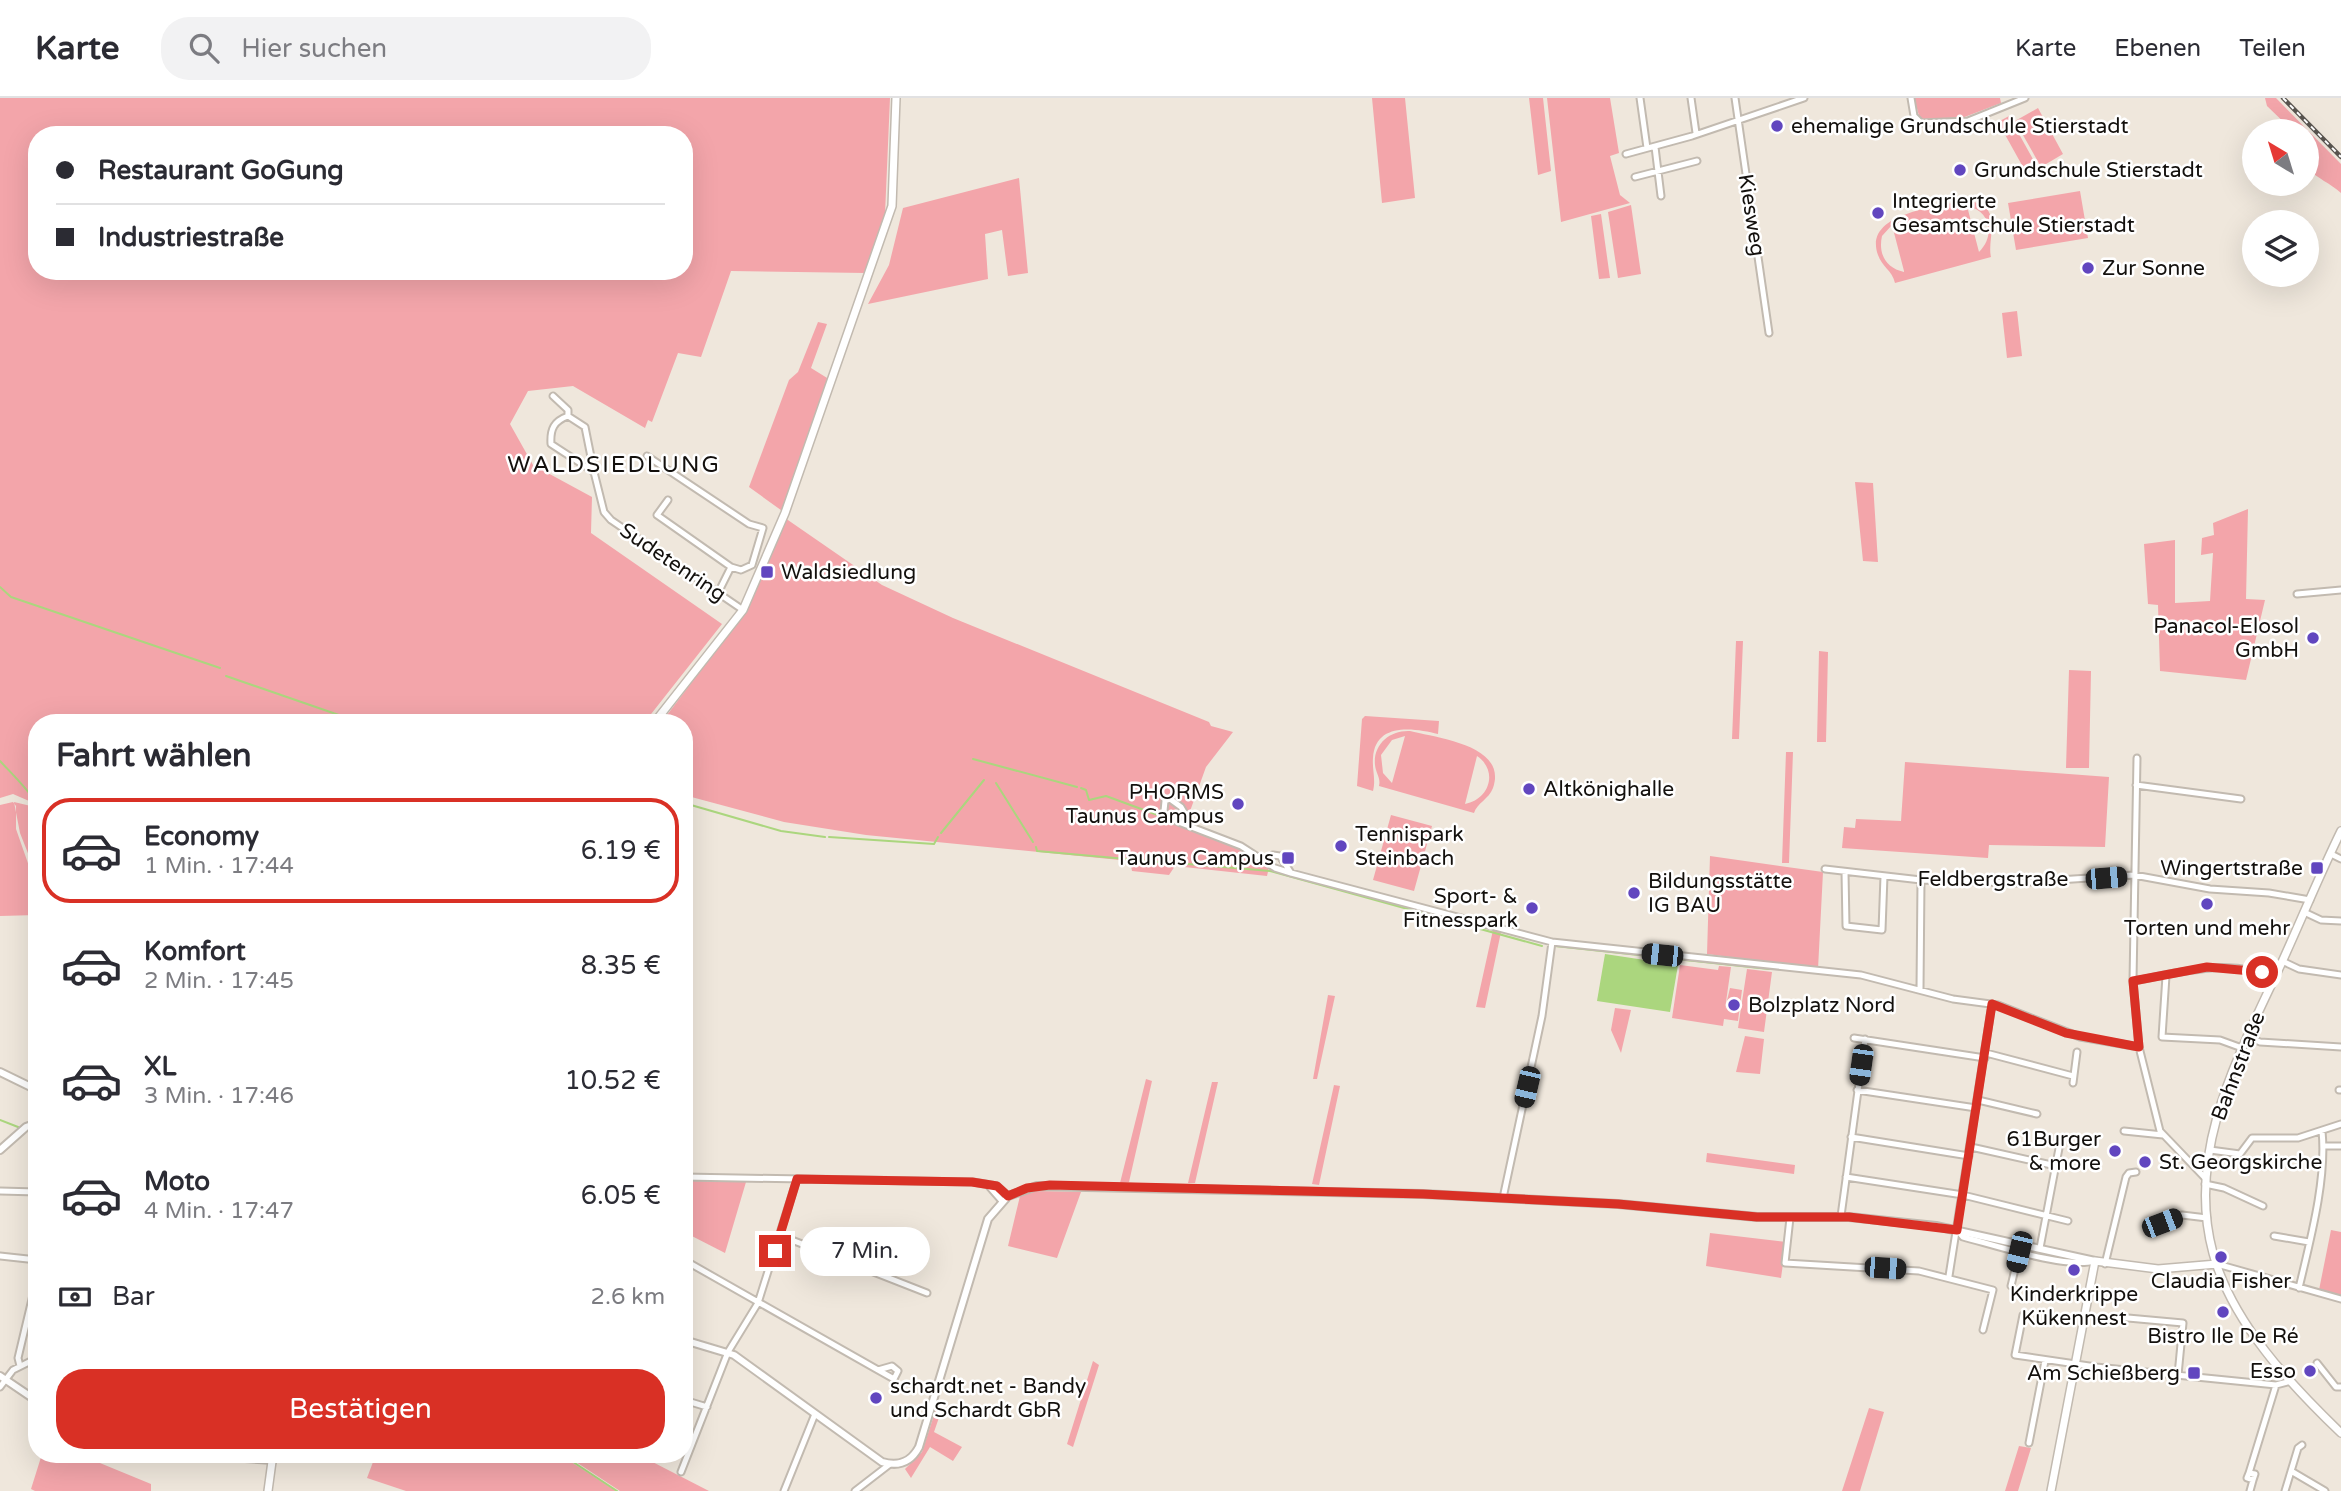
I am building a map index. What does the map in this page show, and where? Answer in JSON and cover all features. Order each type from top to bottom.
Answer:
[{"type":"main road","points":[[661,714],[743,610],[785,513],[892,206],[896,98]]},
{"type":"main road","name":"Bahnstraße","points":[[2341,831],[2224,1092],[2205,1181],[2207,1218],[2217,1265],[2247,1322],[2291,1381],[2341,1433]]},
{"type":"main road","points":[[2051,1491],[2095,1261],[2158,1269],[2217,1265]]},
{"type":"main road","points":[[268,1491],[272,1463]]},
{"type":"street","points":[[1640,98],[1647,148]]},
{"type":"street","points":[[1691,98],[1696,133]]},
{"type":"street","name":"Kiesweg","points":[[1735,98],[1769,333]]},
{"type":"street","points":[[1626,154],[1738,121],[1804,98]]},
{"type":"street","points":[[1911,98],[1916,120],[1921,123],[1964,121],[2025,98]]},
{"type":"street","points":[[1655,147],[1661,196]]},
{"type":"street","points":[[1635,177],[1697,161]]},
{"type":"street","name":"Sudetenring","points":[[553,396],[568,410],[568,416],[585,427],[604,512],[611,520],[743,610]]},
{"type":"street","points":[[568,416],[554,424],[550,433],[551,444],[594,472]]},
{"type":"street","points":[[647,456],[749,524],[763,528],[764,533],[752,565],[748,569],[731,567],[657,515],[668,500]]},
{"type":"street","points":[[718,593],[731,567]]},
{"type":"street","points":[[2297,594],[2341,590]]},
{"type":"street","points":[[2137,758],[2133,981],[2139,1047],[2163,1135],[2205,1181],[2263,1206]]},
{"type":"street","points":[[2136,785],[2241,799]]},
{"type":"street","points":[[1192,826],[1178,803],[1168,799],[1163,808],[1168,818],[1241,846],[1275,868],[1552,942],[1861,975],[1953,999],[1992,1004],[2073,1035],[2139,1047]]},
{"type":"street","points":[[2331,854],[2341,859]]},
{"type":"street","points":[[1269,862],[1273,855],[1280,856],[1291,873]]},
{"type":"street","name":"Feldbergstraße","points":[[1825,869],[1921,880],[2014,883],[2134,875],[2210,889],[2269,893],[2310,900]]},
{"type":"street","points":[[1846,872],[1846,926],[1882,930],[1884,876]]},
{"type":"street","points":[[1920,989],[1921,880]]},
{"type":"street","points":[[2304,912],[2321,920],[2341,921]]},
{"type":"street","points":[[1503,1198],[1542,1016],[1552,942]]},
{"type":"street","points":[[2282,961],[2299,969],[2341,975]]},
{"type":"street","points":[[2133,981],[2213,967],[2262,972],[2274,978]]},
{"type":"street","points":[[2166,975],[2162,1037],[2220,1040],[2242,1048]]},
{"type":"street","points":[[1949,1276],[1992,1004]]},
{"type":"street","points":[[2247,1036],[2260,1042],[2341,1047]]},
{"type":"street","points":[[1854,1038],[1985,1055],[2073,1080],[2077,1052]]},
{"type":"street","points":[[1841,1216],[1864,1039]]},
{"type":"street","points":[[0,1072],[28,1086]]},
{"type":"street","points":[[1857,1090],[1976,1108]]},
{"type":"street","points":[[1978,1100],[2037,1114]]},
{"type":"street","points":[[2210,1150],[2240,1154],[2252,1138],[2298,1138],[2341,1124]]},
{"type":"street","points":[[0,1150],[28,1126]]},
{"type":"street","points":[[2124,1131],[2163,1135]]},
{"type":"street","points":[[2299,1288],[2324,1146],[2322,1131]]},
{"type":"street","points":[[1851,1137],[1969,1156]]},
{"type":"street","points":[[2040,1248],[2060,1143]]},
{"type":"street","points":[[2324,1146],[2341,1146]]},
{"type":"street","points":[[1971,1147],[2056,1166]]},
{"type":"street","points":[[2105,1264],[2133,1173],[2121,1167]]},
{"type":"street","points":[[693,1177],[988,1185],[1005,1198]]},
{"type":"street","points":[[1846,1177],[1963,1195],[2068,1221]]},
{"type":"street","points":[[693,1442],[728,1352],[758,1303],[797,1179]]},
{"type":"street","points":[[855,1491],[890,1464],[904,1463],[919,1447],[985,1227],[1005,1198],[1027,1188],[1050,1185],[1348,1191],[1503,1198],[1790,1218],[1841,1216],[1957,1230],[2095,1261]]},
{"type":"street","points":[[0,1191],[28,1192]]},
{"type":"street","points":[[2162,1223],[2182,1215],[2207,1218]]},
{"type":"street","points":[[1790,1218],[1785,1263],[1911,1270],[1949,1276],[1993,1290],[1983,1329]]},
{"type":"street","points":[[1957,1230],[1963,1237],[2019,1252],[2084,1264],[2095,1261]]},
{"type":"street","points":[[817,1251],[823,1233],[857,1244],[850,1265]]},
{"type":"street","points":[[779,1235],[927,1293]]},
{"type":"street","points":[[2274,1236],[2309,1242]]},
{"type":"street","points":[[2011,1286],[2019,1252]]},
{"type":"street","points":[[0,1256],[28,1259]]},
{"type":"street","points":[[693,1265],[878,1370]]},
{"type":"street","points":[[2217,1265],[2341,1299]]},
{"type":"street","points":[[2023,1315],[2015,1355],[2075,1368],[2276,1385],[2291,1381]]},
{"type":"street","points":[[20,1366],[18,1360],[28,1317]]},
{"type":"street","points":[[2117,1317],[2183,1323],[2178,1375]]},
{"type":"street","points":[[693,1342],[728,1352],[890,1464]]},
{"type":"street","points":[[2029,1443],[2045,1361]]},
{"type":"street","points":[[0,1387],[3,1377],[28,1362]]},
{"type":"street","points":[[2317,1363],[2339,1387]]},
{"type":"street","points":[[3,1377],[28,1395]]},
{"type":"street","points":[[2250,1491],[2253,1480],[2247,1478],[2276,1385]]},
{"type":"street","points":[[693,1403],[707,1407]]},
{"type":"street","points":[[784,1491],[814,1413]]},
{"type":"street","points":[[2285,1491],[2302,1445]]},
{"type":"street","points":[[263,1463],[271,1474]]},
{"type":"street","points":[[681,1472],[685,1463]]},
{"type":"street","points":[[2291,1471],[2325,1491]]},
{"type":"shaded area","points":[[0,98],[890,98],[885,214],[866,273],[731,271],[701,357],[678,353],[652,422],[648,420],[645,428],[573,386],[528,391],[510,424],[533,465],[592,497],[591,533],[722,624],[651,714],[28,714],[28,801],[13,794],[0,798]]},
{"type":"shaded area","points":[[1372,98],[1405,98],[1415,198],[1382,203]]},
{"type":"shaded area","points":[[1529,98],[1543,98],[1551,171],[1538,175]]},
{"type":"shaded area","points":[[1547,98],[1610,98],[1619,153],[1610,156],[1620,195],[1630,203],[1561,222]]},
{"type":"shaded area","points":[[1914,98],[2000,98],[2001,103],[1962,118],[1920,119]]},
{"type":"shaded area","points":[[2265,98],[2276,98],[2297,119],[2281,119],[2267,106]]},
{"type":"shaded area","points":[[2038,108],[2063,154],[2041,167],[2015,121]]},
{"type":"shaded area","points":[[2009,116],[2034,161],[2023,167],[1998,122]]},
{"type":"shaded area","points":[[2319,142],[2341,164],[2341,193],[2319,177]]},
{"type":"shaded area","points":[[1019,178],[1028,273],[1008,276],[1002,230],[985,234],[988,279],[868,304],[889,265],[903,208]]},
{"type":"shaded area","points":[[2080,191],[2088,238],[2016,250],[2008,203]]},
{"type":"shaded area","points":[[1960,201],[1975,202],[1990,213],[1991,257],[1895,283],[1878,255],[1876,241],[1881,230],[1903,215]],"holes":[[[1967,206],[1981,212],[1988,224],[1988,238],[1979,252]],[[1892,225],[1904,271],[1904,272],[1888,264],[1882,254],[1882,236]]]},
{"type":"shaded area","points":[[1631,205],[1641,274],[1618,278],[1608,212]]},
{"type":"shaded area","points":[[1601,214],[1610,278],[1599,279],[1591,216]]},
{"type":"shaded area","points":[[2017,311],[2022,356],[2007,358],[2002,313]]},
{"type":"shaded area","points":[[818,322],[827,324],[811,368],[832,381],[785,513],[749,487],[789,380],[798,372]]},
{"type":"shaded area","points":[[1855,482],[1873,483],[1878,562],[1863,561]]},
{"type":"shaded area","points":[[2248,509],[2246,599],[2265,600],[2246,680],[2160,671],[2158,605],[2148,604],[2144,544],[2175,540],[2175,603],[2210,601],[2213,553],[2201,555],[2202,538],[2214,535],[2213,523]]},
{"type":"shaded area","points":[[785,518],[882,585],[953,618],[1209,722],[1211,726],[1233,732],[1206,767],[1185,825],[1247,850],[1270,863],[1267,876],[1175,866],[1169,875],[1132,871],[1130,861],[866,835],[784,822],[693,797],[693,714],[668,714],[747,609]]},
{"type":"shaded area","points":[[1736,641],[1743,641],[1739,739],[1732,739]]},
{"type":"shaded area","points":[[1819,651],[1828,652],[1826,742],[1817,742]]},
{"type":"shaded area","points":[[2069,670],[2091,671],[2089,768],[2066,768]]},
{"type":"shaded area","points":[[1365,716],[1439,721],[1438,734],[1407,729],[1388,733],[1381,738],[1375,746],[1373,758],[1373,791],[1357,786],[1362,719]]},
{"type":"shaded area","points":[[1403,731],[1467,746],[1490,762],[1495,773],[1493,788],[1474,813],[1379,786],[1375,765],[1377,751],[1384,740]],"holes":[[[1405,736],[1392,783],[1383,773],[1381,755],[1392,740]],[[1477,756],[1488,769],[1488,784],[1480,797],[1465,804]]]},
{"type":"shaded area","points":[[1786,752],[1793,752],[1789,863],[1782,863]]},
{"type":"shaded area","points":[[1905,762],[2109,777],[2105,847],[1989,845],[1988,858],[1842,848],[1844,827],[1855,828],[1856,819],[1901,821]]},
{"type":"shaded area","points":[[13,802],[16,806],[16,829],[28,863],[28,915],[0,916],[0,805]]},
{"type":"shaded area","points":[[14,802],[28,805],[28,853],[20,833]]},
{"type":"shaded area","points":[[1391,815],[1432,826],[1414,891],[1373,880]]},
{"type":"shaded area","points":[[1710,856],[1823,872],[1818,969],[1707,954]]},
{"type":"shaded area","points":[[1493,930],[1501,932],[1485,1008],[1476,1007]]},
{"type":"shaded area","points":[[1605,954],[1678,965],[1670,1012],[1597,1001]]},
{"type":"shaded area","points":[[1680,965],[1718,970],[1719,966],[1731,967],[1725,1009],[1730,988],[1742,990],[1738,1021],[1724,1019],[1723,1026],[1672,1018]]},
{"type":"shaded area","points":[[1747,969],[1772,972],[1764,1032],[1738,1028]]},
{"type":"shaded area","points":[[1328,995],[1335,996],[1317,1079],[1313,1079]]},
{"type":"shaded area","points":[[1615,1008],[1631,1010],[1621,1053],[1611,1030]]},
{"type":"shaded area","points":[[1745,1036],[1764,1039],[1760,1074],[1736,1072]]},
{"type":"shaded area","points":[[1146,1079],[1152,1081],[1129,1182],[1120,1183]]},
{"type":"shaded area","points":[[1212,1082],[1218,1082],[1195,1183],[1188,1183]]},
{"type":"shaded area","points":[[1334,1085],[1340,1086],[1319,1185],[1312,1184]]},
{"type":"shaded area","points":[[1707,1153],[1795,1165],[1794,1174],[1706,1162]]},
{"type":"shaded area","points":[[693,1181],[746,1182],[725,1253],[693,1237]]},
{"type":"shaded area","points":[[1036,1191],[1081,1192],[1057,1258],[1008,1246],[1020,1196]]},
{"type":"shaded area","points":[[2331,1230],[2341,1232],[2341,1295],[2319,1290]]},
{"type":"shaded area","points":[[1710,1233],[1786,1242],[1781,1278],[1706,1266]]},
{"type":"shaded area","points":[[1093,1361],[1099,1365],[1073,1447],[1067,1444]]},
{"type":"shaded area","points":[[937,1406],[943,1406],[934,1432],[962,1447],[953,1461],[930,1447],[911,1478],[905,1469],[922,1452]]},
{"type":"shaded area","points":[[1869,1408],[1884,1412],[1860,1491],[1842,1491]]},
{"type":"shaded area","points":[[2019,1446],[2031,1448],[2018,1491],[2005,1491]]},
{"type":"shaded area","points":[[39,1463],[100,1463],[151,1484],[151,1491],[31,1489]]},
{"type":"shaded area","points":[[373,1463],[573,1463],[616,1491],[406,1491],[367,1478]]},
{"type":"shaded area","points":[[578,1463],[655,1463],[709,1491],[620,1491]]},
{"type":"waterway","points":[[0,587],[11,597],[220,668]]},
{"type":"waterway","points":[[226,676],[336,714]]},
{"type":"waterway","points":[[973,759],[1077,787]]},
{"type":"waterway","points":[[0,761],[28,792]]},
{"type":"waterway","points":[[941,833],[984,780]]},
{"type":"waterway","points":[[996,783],[1033,842]]},
{"type":"waterway","points":[[1081,788],[1086,790],[1089,800],[1106,796],[1163,817]]},
{"type":"waterway","points":[[693,806],[781,831],[825,837]]},
{"type":"waterway","points":[[829,837],[934,844],[938,837]]},
{"type":"waterway","points":[[1036,847],[1037,851],[1171,863]]},
{"type":"waterway","points":[[1176,863],[1270,871],[1542,946]]},
{"type":"waterway","points":[[1555,946],[1769,969]]},
{"type":"waterway","points":[[0,1120],[18,1127]]},
{"type":"waterway","points":[[575,1463],[617,1491]]},
{"type":"railway","points":[[2283,98],[2341,157]]},
{"type":"place","name":"ehemalige Grundschule Stierstadt","points":[[1777,126]]},
{"type":"place","name":"Grundschule Stierstadt","points":[[1960,170]]},
{"type":"place","name":"Integrierte Gesamtschule Stierstadt","points":[[1878,213]]},
{"type":"place","name":"Zur Sonne","points":[[2088,268]]},
{"type":"place","name":"Waldsiedlung","points":[[767,572]]},
{"type":"place","name":"Panacol-Elosol GmbH","points":[[2313,638]]},
{"type":"place","name":"Altkönighalle","points":[[1529,789]]},
{"type":"place","name":"PHORMS Taunus Campus","points":[[1238,804]]},
{"type":"place","name":"Tennispark Steinbach","points":[[1341,846]]},
{"type":"place","name":"Taunus Campus","points":[[1288,858]]},
{"type":"place","name":"Wingertstraße","points":[[2317,868]]},
{"type":"place","name":"Bildungsstätte IG BAU","points":[[1634,893]]},
{"type":"place","name":"Torten und mehr","points":[[2207,904]]},
{"type":"place","name":"Sport- & Fitnesspark","points":[[1532,908]]},
{"type":"place","name":"Bolzplatz Nord","points":[[1734,1005]]},
{"type":"place","name":"61Burger & more","points":[[2115,1151]]},
{"type":"place","name":"St. Georgskirche","points":[[2145,1162]]},
{"type":"place","name":"Claudia Fisher","points":[[2221,1257]]},
{"type":"place","name":"Kinderkrippe Kükennest","points":[[2074,1270]]},
{"type":"place","name":"Bistro Ile De Ré","points":[[2223,1312]]},
{"type":"place","name":"Esso","points":[[2310,1371]]},
{"type":"place","name":"Am Schießberg","points":[[2194,1373]]},
{"type":"place","name":"schardt.net - Bandy und Schardt GbR","points":[[876,1398]]},
{"type":"district","name":"WALDSIEDLUNG","points":[[614,464]]},
{"type":"route","points":[[775,1251],[797,1179],[972,1182],[997,1186],[1008,1196],[1027,1188],[1050,1185],[1423,1194],[1618,1204],[1757,1217],[1841,1216],[1957,1230],[1992,1004],[2066,1033],[2139,1047],[2133,981],[2207,967],[2262,972]]}]
